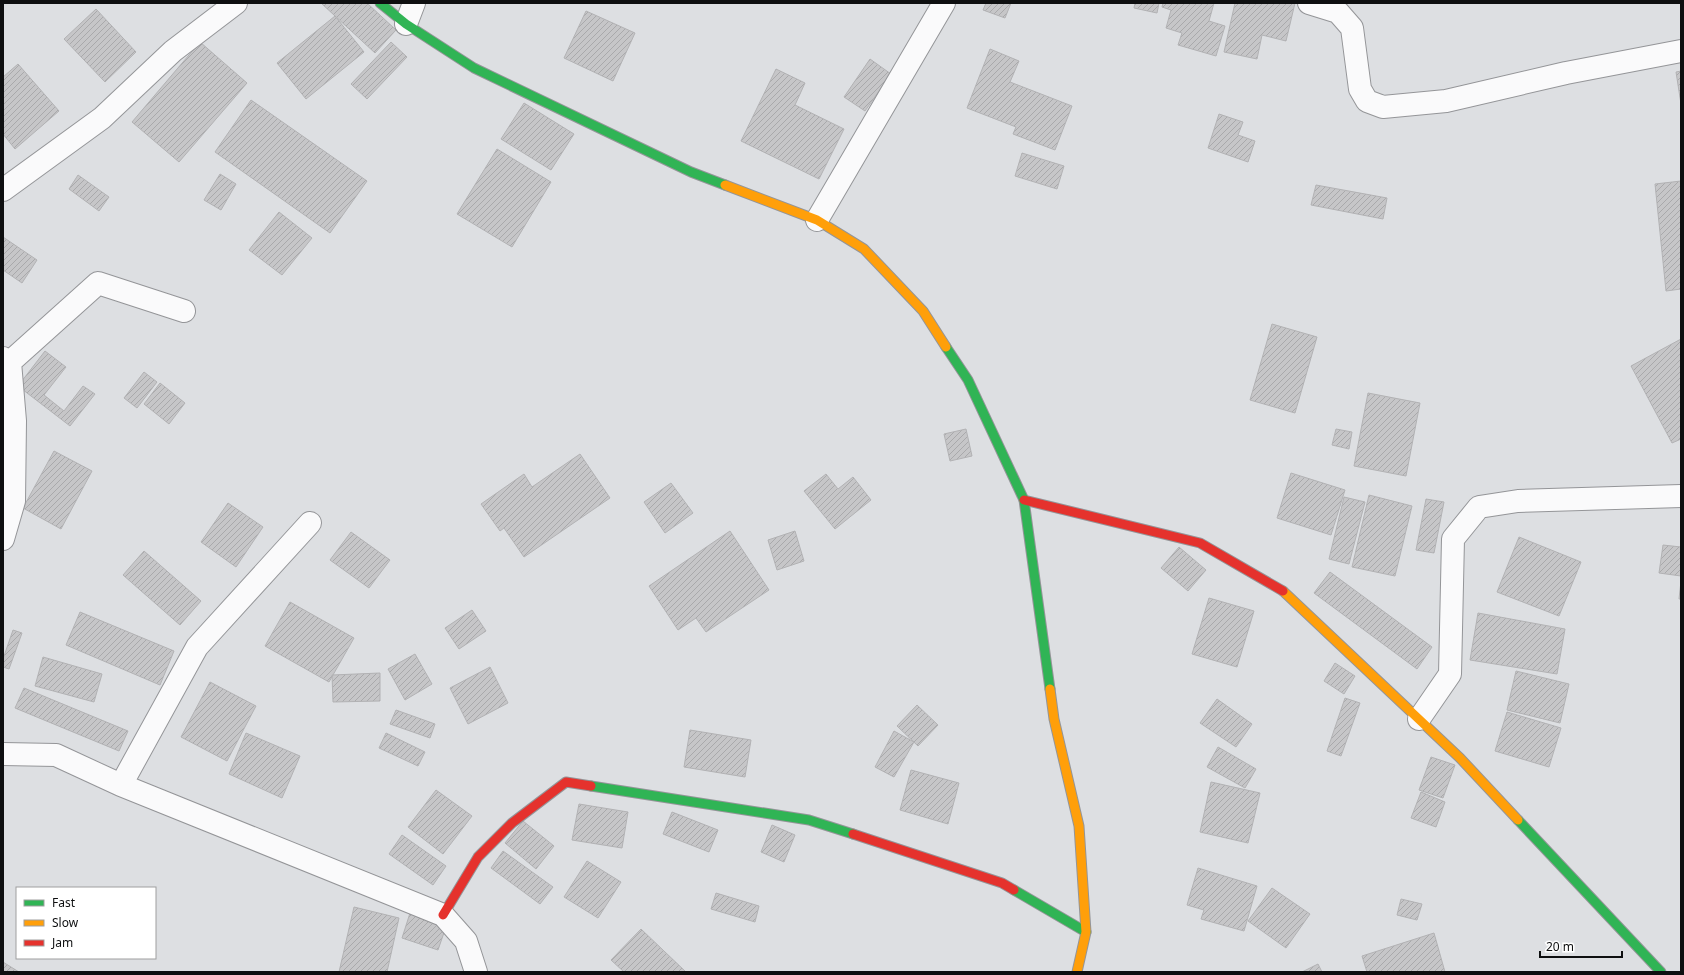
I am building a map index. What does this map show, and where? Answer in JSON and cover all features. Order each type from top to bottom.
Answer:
[{"type":"street","points":[[3,190],[102,118],[173,51],[236,3]]},
{"type":"street","points":[[380,3],[406,24],[474,68],[691,172],[817,220],[864,249],[923,310],[968,380],[1024,500],[1054,719],[1080,826],[1086,932],[1077,972]]},
{"type":"street","points":[[406,24],[414,3]]},
{"type":"street","points":[[817,220],[944,3]]},
{"type":"street","points":[[1309,3],[1338,12],[1352,28],[1360,89],[1367,101],[1384,108],[1446,101],[1566,73],[1681,51]]},
{"type":"street","points":[[3,539],[14,501],[16,421],[6,360],[98,283],[184,312]]},
{"type":"street","points":[[1419,719],[1450,674],[1453,539],[1479,507],[1518,502],[1681,496]]},
{"type":"street","points":[[1024,500],[1200,543],[1287,593],[1460,758],[1661,972]]},
{"type":"street","points":[[121,785],[197,647],[310,523]]},
{"type":"street","points":[[3,754],[56,756],[121,785],[443,915],[466,941],[476,972]]},
{"type":"street","points":[[443,915],[478,857],[512,823],[566,782],[808,820],[1002,884],[1086,932]]},
{"type":"building","points":[[321,3],[367,3],[396,30],[375,53]]},
{"type":"building","points":[[986,3],[1011,3],[1005,18],[983,10]]},
{"type":"building","points":[[1135,3],[1159,3],[1157,13],[1134,8]]},
{"type":"building","points":[[1163,3],[1214,3],[1209,21],[1225,26],[1216,56],[1178,45],[1182,33],[1166,28],[1171,10],[1162,7]]},
{"type":"building","points":[[1235,3],[1295,3],[1286,41],[1262,35],[1257,59],[1224,52]]},
{"type":"building","points":[[96,9],[136,52],[105,82],[64,39]]},
{"type":"building","points":[[586,11],[635,33],[613,81],[564,58]]},
{"type":"building","points":[[335,16],[364,52],[306,99],[277,63]]},
{"type":"building","points":[[200,42],[247,83],[179,162],[132,122]]},
{"type":"building","points":[[391,42],[407,57],[367,99],[351,84]]},
{"type":"building","points":[[990,49],[1019,61],[1010,82],[1072,106],[1055,150],[1013,134],[1016,127],[967,108]]},
{"type":"building","points":[[870,59],[891,74],[865,111],[844,97]]},
{"type":"building","points":[[18,64],[59,111],[15,149],[3,134],[3,77]]},
{"type":"building","points":[[776,69],[805,83],[795,105],[844,129],[819,179],[741,141]]},
{"type":"building","points":[[1681,71],[1681,104],[1676,72]]},
{"type":"building","points":[[251,100],[367,181],[330,233],[215,152]]},
{"type":"building","points":[[524,103],[574,134],[551,170],[501,139]]},
{"type":"building","points":[[1219,114],[1243,122],[1238,135],[1255,141],[1248,162],[1208,148]]},
{"type":"building","points":[[497,149],[551,182],[512,247],[457,214]]},
{"type":"building","points":[[1022,153],[1064,166],[1057,189],[1015,176]]},
{"type":"building","points":[[220,174],[236,184],[221,210],[204,200]]},
{"type":"building","points":[[78,175],[109,197],[99,211],[69,189]]},
{"type":"building","points":[[1681,181],[1681,289],[1666,291],[1655,184]]},
{"type":"building","points":[[1316,185],[1387,198],[1383,219],[1311,205]]},
{"type":"building","points":[[279,212],[312,238],[282,275],[249,250]]},
{"type":"building","points":[[3,237],[37,260],[22,283],[3,270]]},
{"type":"building","points":[[1272,324],[1317,337],[1295,413],[1250,400]]},
{"type":"building","points":[[1681,339],[1681,439],[1672,443],[1631,366]]},
{"type":"building","points":[[45,351],[66,367],[44,395],[64,411],[83,386],[95,394],[70,426],[18,386]]},
{"type":"building","points":[[144,372],[157,382],[137,408],[124,398]]},
{"type":"building","points":[[160,383],[185,403],[169,424],[144,404]]},
{"type":"building","points":[[1368,393],[1420,403],[1406,476],[1354,466]]},
{"type":"building","points":[[966,429],[972,456],[950,461],[944,434]]},
{"type":"building","points":[[1336,429],[1352,432],[1349,449],[1332,445]]},
{"type":"building","points":[[54,451],[92,471],[61,529],[23,508]]},
{"type":"building","points":[[580,454],[610,498],[524,557],[504,528],[500,531],[481,504],[524,474],[532,487]]},
{"type":"building","points":[[1291,473],[1345,490],[1331,535],[1277,518]]},
{"type":"building","points":[[826,474],[838,489],[853,477],[871,500],[835,529],[804,491]]},
{"type":"building","points":[[671,483],[693,513],[665,533],[644,502]]},
{"type":"building","points":[[1369,495],[1412,506],[1395,576],[1352,567]]},
{"type":"building","points":[[1344,497],[1365,502],[1349,564],[1329,559]]},
{"type":"building","points":[[1426,499],[1444,502],[1434,553],[1416,550]]},
{"type":"building","points":[[228,503],[263,527],[236,567],[201,542]]},
{"type":"building","points":[[730,531],[769,590],[706,632],[696,618],[678,630],[649,586]]},
{"type":"building","points":[[795,531],[804,561],[777,570],[768,540]]},
{"type":"building","points":[[351,532],[390,560],[369,588],[330,560]]},
{"type":"building","points":[[1519,537],[1581,562],[1559,616],[1497,592]]},
{"type":"building","points":[[1663,545],[1681,547],[1681,576],[1659,573]]},
{"type":"building","points":[[1179,547],[1206,570],[1188,591],[1161,568]]},
{"type":"building","points":[[144,551],[201,601],[180,625],[123,575]]},
{"type":"building","points":[[1330,572],[1432,647],[1417,669],[1314,593]]},
{"type":"building","points":[[1681,581],[1681,599],[1679,599]]},
{"type":"building","points":[[1209,598],[1254,611],[1237,667],[1192,654]]},
{"type":"building","points":[[290,602],[354,638],[329,682],[265,646]]},
{"type":"building","points":[[472,610],[486,631],[459,649],[445,628]]},
{"type":"building","points":[[80,612],[174,651],[160,685],[66,645]]},
{"type":"building","points":[[1478,613],[1565,629],[1557,674],[1470,660]]},
{"type":"building","points":[[13,630],[22,633],[9,669],[3,667],[3,659]]},
{"type":"building","points":[[415,654],[432,684],[405,700],[388,669]]},
{"type":"building","points":[[43,657],[102,674],[94,702],[35,686]]},
{"type":"building","points":[[1335,663],[1355,676],[1344,694],[1324,681]]},
{"type":"building","points":[[490,667],[508,703],[468,724],[450,688]]},
{"type":"building","points":[[1516,671],[1569,684],[1560,723],[1507,710]]},
{"type":"building","points":[[380,673],[380,701],[333,702],[332,675]]},
{"type":"building","points":[[210,682],[256,706],[227,761],[181,737]]},
{"type":"building","points":[[24,688],[128,731],[119,751],[15,708]]},
{"type":"building","points":[[1345,698],[1360,703],[1341,756],[1327,751]]},
{"type":"building","points":[[1217,699],[1252,724],[1236,747],[1200,723]]},
{"type":"building","points":[[917,705],[938,725],[918,746],[897,726]]},
{"type":"building","points":[[396,710],[435,724],[430,738],[390,724]]},
{"type":"building","points":[[1507,712],[1561,728],[1549,767],[1495,751]]},
{"type":"building","points":[[690,730],[751,740],[745,777],[684,767]]},
{"type":"building","points":[[894,731],[914,742],[894,777],[875,767]]},
{"type":"building","points":[[246,733],[300,756],[282,798],[229,774]]},
{"type":"building","points":[[386,733],[425,752],[418,766],[379,748]]},
{"type":"building","points":[[1218,747],[1256,769],[1245,788],[1207,767]]},
{"type":"building","points":[[1431,757],[1455,765],[1443,798],[1419,790]]},
{"type":"building","points":[[911,770],[959,783],[948,824],[900,810]]},
{"type":"building","points":[[1211,782],[1260,793],[1248,843],[1200,832]]},
{"type":"building","points":[[436,790],[472,816],[443,854],[408,827]]},
{"type":"building","points":[[1421,792],[1445,802],[1436,827],[1411,818]]},
{"type":"building","points":[[579,804],[628,812],[622,848],[572,840]]},
{"type":"building","points":[[672,812],[718,830],[709,852],[663,834]]},
{"type":"building","points":[[523,821],[554,846],[536,869],[505,843]]},
{"type":"building","points":[[772,825],[795,835],[784,862],[761,852]]},
{"type":"building","points":[[402,835],[446,866],[433,885],[389,854]]},
{"type":"building","points":[[503,851],[553,887],[540,904],[491,868]]},
{"type":"building","points":[[587,861],[621,882],[598,918],[564,897]]},
{"type":"building","points":[[1198,868],[1257,886],[1244,931],[1201,919],[1204,910],[1187,905]]},
{"type":"building","points":[[1272,888],[1310,914],[1286,948],[1248,921]]},
{"type":"building","points":[[716,893],[759,906],[755,922],[711,909]]},
{"type":"building","points":[[1401,899],[1422,904],[1417,920],[1397,915]]},
{"type":"building","points":[[354,907],[399,918],[387,972],[339,972]]},
{"type":"building","points":[[410,913],[447,924],[438,950],[402,938]]},
{"type":"building","points":[[641,929],[686,972],[624,972],[611,960]]},
{"type":"building","points":[[1434,933],[1445,972],[1367,972],[1362,956]]},
{"type":"building","points":[[3,962],[19,972],[3,972]]},
{"type":"building","points":[[1318,964],[1322,972],[1302,972]]},
{"type":"traffic: fast","points":[[380,3],[406,24],[474,68],[691,172],[725,185]]},
{"type":"traffic: fast","points":[[946,347],[968,380],[1024,500],[1050,689]]},
{"type":"traffic: fast","points":[[591,786],[809,820],[853,834]]},
{"type":"traffic: fast","points":[[1518,820],[1661,972]]},
{"type":"traffic: fast","points":[[1014,890],[1086,932]]},
{"type":"traffic: slow","points":[[725,185],[817,220],[864,249],[923,311],[946,347]]},
{"type":"traffic: slow","points":[[1283,591],[1460,758],[1518,820]]},
{"type":"traffic: slow","points":[[1050,689],[1054,719],[1079,826],[1086,932],[1077,972]]},
{"type":"traffic: jam","points":[[1024,500],[1200,543],[1283,591]]},
{"type":"traffic: jam","points":[[443,915],[478,857],[512,823],[566,782],[591,786]]},
{"type":"traffic: jam","points":[[853,834],[1002,883],[1014,890]]}]
